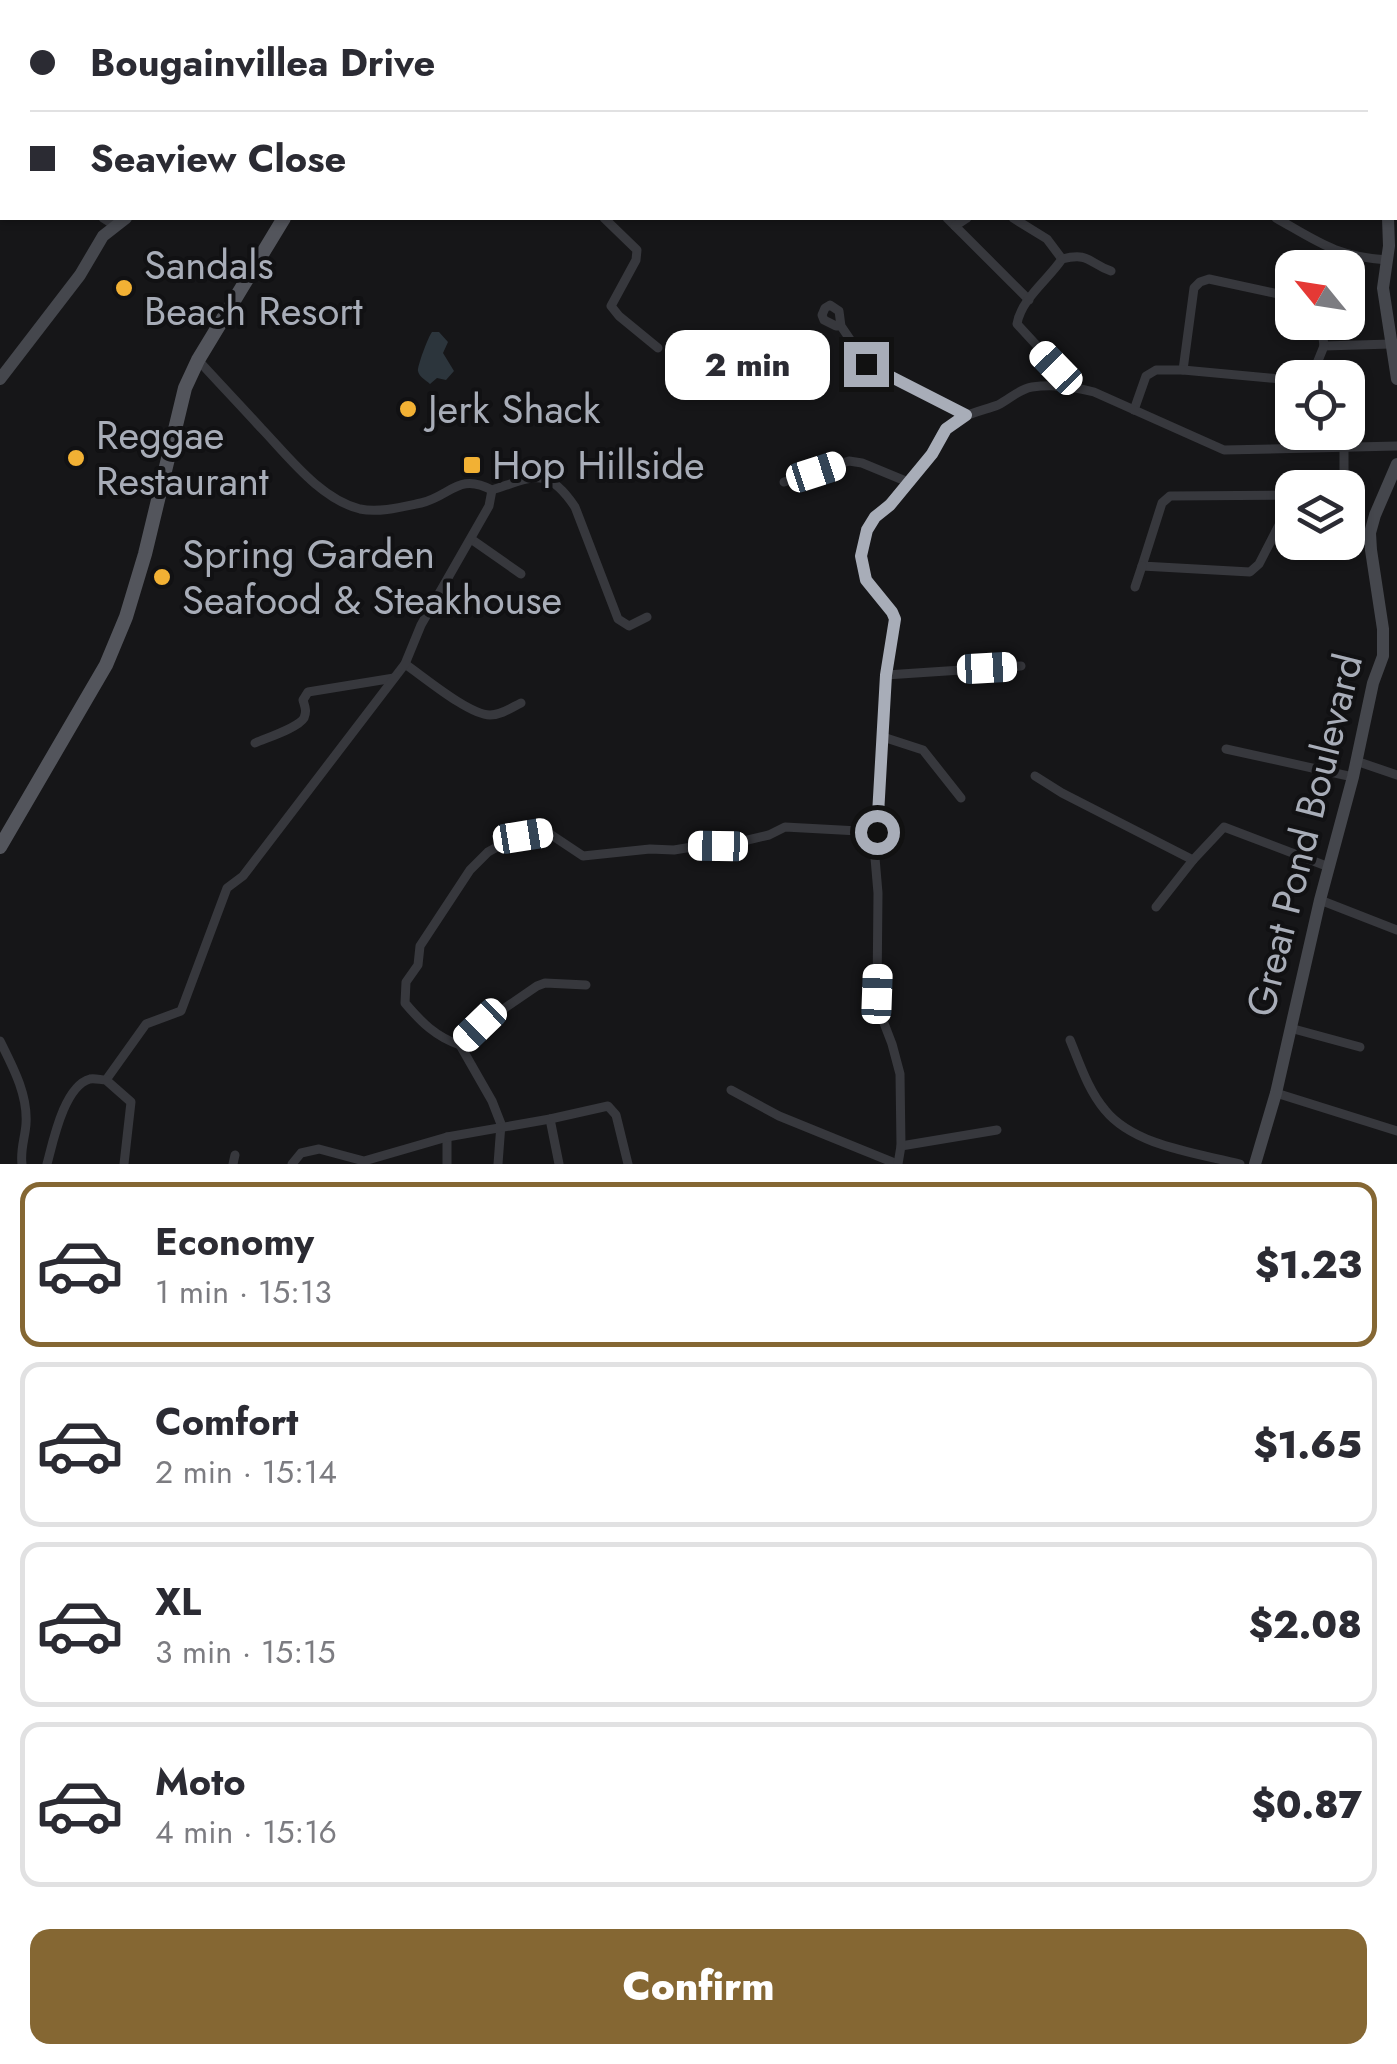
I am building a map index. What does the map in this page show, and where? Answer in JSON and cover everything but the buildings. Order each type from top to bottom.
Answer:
[{"type":"main road","points":[[0,847],[117,642],[144,554],[178,412],[198,360],[283,220]]},
{"type":"street","points":[[0,379],[80,275],[114,220]]},
{"type":"street","points":[[606,220],[636,250],[636,260],[612,306],[618,316],[658,348]]},
{"type":"street","points":[[948,220],[1028,300]]},
{"type":"street","points":[[955,226],[965,220]]},
{"type":"street","points":[[1016,220],[1047,239],[1062,259]]},
{"type":"street","points":[[1279,220],[1327,248],[1390,268]]},
{"type":"street","points":[[1388,220],[1390,268],[1384,306],[1397,379]]},
{"type":"street","points":[[1075,387],[1016,324],[1018,315],[1062,259],[1088,258],[1111,270]]},
{"type":"street","points":[[1183,370],[1194,288],[1200,282],[1209,279],[1275,293]]},
{"type":"street","points":[[840,326],[866,364],[966,415]]},
{"type":"street","points":[[1318,360],[1324,340]]},
{"type":"street","points":[[1324,346],[1391,344]]},
{"type":"street","points":[[198,360],[304,474],[343,503],[364,510],[397,508],[428,501],[464,483],[478,483],[492,490],[534,477],[548,478],[566,492],[575,508],[618,619],[629,626],[647,616]]},
{"type":"street","points":[[1134,410],[1150,372],[1183,370],[1275,378]]},
{"type":"street","points":[[731,1090],[779,1116],[897,1164],[901,1146],[900,1074],[877,994],[875,858],[886,675],[895,619],[866,580],[861,556],[867,530],[875,517],[890,505],[932,454],[946,429],[966,415],[1002,404],[1018,391],[1031,387],[1075,387],[1224,450],[1275,450]]},
{"type":"street","points":[[1365,448],[1397,446]]},
{"type":"street","points":[[784,482],[848,461],[862,462],[908,482]]},
{"type":"street","name":"Great Pond Boulevard","points":[[1255,1164],[1276,1093],[1373,683],[1383,656],[1370,533],[1397,464]]},
{"type":"street","points":[[106,1080],[146,1024],[180,1011],[227,888],[243,876],[405,664],[421,625],[489,506],[492,490]]},
{"type":"street","points":[[1135,587],[1162,503],[1170,496],[1275,498]]},
{"type":"street","points":[[1142,566],[1250,572],[1259,564],[1275,532]]},
{"type":"street","points":[[470,539],[521,574]]},
{"type":"street","points":[[405,664],[486,716],[521,703]]},
{"type":"street","points":[[886,675],[1021,666]]},
{"type":"street","points":[[254,743],[302,720],[306,712],[303,700],[308,692],[394,678]]},
{"type":"street","points":[[883,737],[923,750],[961,798]]},
{"type":"street","points":[[1226,750],[1353,777]]},
{"type":"street","points":[[1356,761],[1397,775]]},
{"type":"street","points":[[1035,776],[1193,860]]},
{"type":"street","points":[[1156,907],[1224,827],[1329,867]]},
{"type":"street","points":[[498,1164],[502,1124],[460,1045],[436,1034],[405,1003],[406,982],[418,965],[420,946],[453,893],[488,852],[523,836],[548,832],[583,856],[718,846],[785,828],[877,832]]},
{"type":"street","points":[[1320,900],[1397,930]]},
{"type":"street","points":[[460,1045],[480,1025],[537,986],[586,985]]},
{"type":"street","points":[[1290,1028],[1360,1046]]},
{"type":"street","points":[[1070,1040],[1092,1091],[1106,1112],[1131,1134],[1240,1164]]},
{"type":"street","points":[[0,1041],[24,1096],[22,1164]]},
{"type":"street","points":[[47,1164],[56,1128],[73,1090],[88,1079],[106,1080],[131,1102],[124,1164]]},
{"type":"street","points":[[1276,1093],[1397,1131]]},
{"type":"street","points":[[292,1164],[301,1152],[319,1149],[364,1161],[447,1137],[608,1106],[616,1115],[628,1164]]},
{"type":"street","points":[[550,1119],[560,1164]]},
{"type":"street","points":[[901,1146],[997,1130]]},
{"type":"street","points":[[447,1137],[448,1164]]},
{"type":"shaded area","points":[[432,332],[439,332],[448,342],[443,353],[454,371],[446,380],[437,378],[430,384],[418,371]]},
{"type":"place","name":"Sandals Beach Resort","points":[[124,288]]},
{"type":"place","name":"Jerk Shack","points":[[408,409]]},
{"type":"place","name":"Reggae Restaurant","points":[[76,458]]},
{"type":"place","name":"Hop Hillside","points":[[472,465]]},
{"type":"place","name":"Spring Garden Seafood & Steakhouse","points":[[162,577]]},
{"type":"route","points":[[866,364],[966,415],[946,429],[932,454],[890,505],[875,517],[867,530],[861,556],[866,580],[895,619],[886,675],[877,832]]}]
